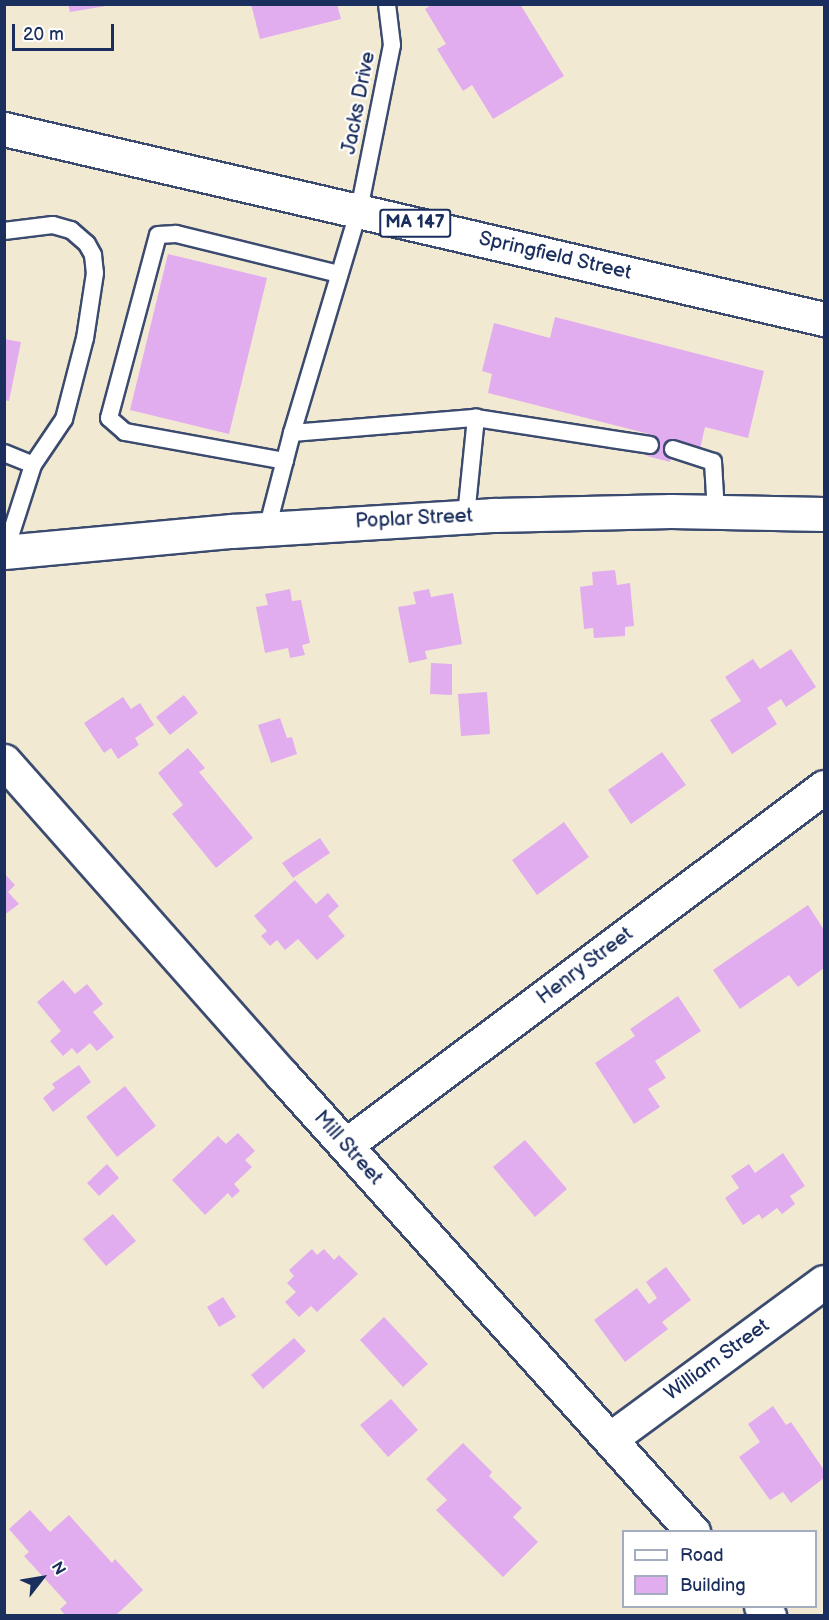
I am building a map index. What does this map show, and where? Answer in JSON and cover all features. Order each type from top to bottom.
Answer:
[{"type":"street","name":"Springfield Street","points":[[4,129],[825,319]]},
{"type":"street","name":"Poplar Street","points":[[5,552],[267,529],[466,516],[581,512],[825,514]]},
{"type":"street","name":"Mill Street","points":[[4,761],[691,1530]]},
{"type":"street","name":"Henry Street","points":[[346,1145],[825,787]]},
{"type":"street","name":"William Street","points":[[610,1439],[825,1282]]},
{"type":"lane","name":"Jacks Drive","points":[[267,529],[292,433],[359,210],[392,45],[387,4]]},
{"type":"lane","points":[[4,231],[53,225],[71,230],[87,244],[93,255],[95,273],[85,338],[64,418],[33,465],[5,552]]},
{"type":"lane","points":[[285,461],[125,432],[109,418],[158,235],[176,234],[339,274]]},
{"type":"lane","points":[[292,433],[476,418],[650,445]]},
{"type":"lane","points":[[466,516],[476,418]]},
{"type":"lane","points":[[674,449],[713,462],[716,512]]},
{"type":"lane","points":[[4,453],[33,465]]},
{"type":"building","points":[[68,4],[106,4],[106,6],[70,12]]},
{"type":"building","points":[[251,4],[337,4],[341,19],[260,39]]},
{"type":"building","points":[[433,4],[520,4],[564,76],[493,119],[472,85],[463,91],[437,49],[446,44],[425,9]]},
{"type":"building","points":[[168,254],[267,278],[229,434],[130,410]]},
{"type":"building","points":[[555,317],[764,371],[748,438],[705,427],[700,449],[675,442],[670,462],[647,456],[653,435],[488,393],[492,374],[482,371],[494,323],[550,338]]},
{"type":"building","points":[[4,339],[21,342],[9,401],[4,400]]},
{"type":"building","points":[[615,570],[617,585],[630,583],[634,626],[625,627],[625,636],[594,638],[593,628],[584,629],[580,587],[593,585],[592,572]]},
{"type":"building","points":[[290,589],[292,601],[301,600],[310,643],[302,645],[305,655],[290,658],[288,648],[265,653],[256,607],[268,605],[265,594]]},
{"type":"building","points":[[429,589],[431,597],[453,593],[462,644],[425,651],[427,659],[409,663],[398,607],[416,604],[413,592]]},
{"type":"building","points":[[791,649],[816,687],[786,707],[781,699],[767,708],[777,724],[732,754],[710,720],[741,701],[725,677],[753,659],[760,669]]},
{"type":"building","points":[[431,663],[452,664],[452,695],[430,694]]},
{"type":"building","points":[[487,692],[490,734],[461,736],[458,694]]},
{"type":"building","points":[[184,695],[198,713],[170,735],[156,717]]},
{"type":"building","points":[[123,697],[131,709],[140,703],[154,725],[135,738],[139,745],[118,759],[111,748],[104,753],[84,723]]},
{"type":"building","points":[[280,718],[287,738],[292,737],[297,754],[271,763],[258,725]]},
{"type":"building","points":[[188,748],[205,768],[199,772],[253,838],[216,868],[172,814],[183,805],[158,773]]},
{"type":"building","points":[[662,752],[686,785],[631,824],[608,790]]},
{"type":"building","points":[[564,822],[589,857],[537,895],[512,860]]},
{"type":"building","points":[[320,838],[330,853],[293,878],[282,863]]},
{"type":"building","points":[[4,873],[15,885],[8,892],[19,904],[4,915]]},
{"type":"building","points":[[295,880],[316,904],[328,893],[339,906],[328,916],[345,936],[317,960],[298,939],[285,950],[277,940],[270,946],[261,936],[267,931],[254,916]]},
{"type":"building","points":[[808,905],[824,930],[824,968],[798,987],[789,975],[740,1009],[713,970]]},
{"type":"building","points":[[63,980],[75,994],[87,984],[103,1004],[93,1012],[114,1037],[97,1051],[90,1043],[77,1054],[72,1048],[63,1056],[50,1041],[61,1031],[37,1002]]},
{"type":"building","points":[[678,996],[701,1031],[655,1061],[666,1078],[648,1089],[660,1107],[634,1124],[595,1063],[635,1036],[630,1029]]},
{"type":"building","points":[[79,1065],[91,1082],[53,1112],[43,1098],[55,1088],[52,1084]]},
{"type":"building","points":[[125,1086],[156,1126],[117,1157],[86,1117]]},
{"type":"building","points":[[238,1133],[255,1151],[245,1160],[252,1167],[234,1184],[240,1191],[232,1198],[228,1193],[205,1215],[172,1180],[218,1136],[226,1144]]},
{"type":"building","points":[[525,1140],[567,1189],[535,1217],[493,1167]]},
{"type":"building","points":[[783,1153],[805,1186],[790,1196],[795,1204],[782,1214],[777,1208],[762,1219],[759,1214],[743,1225],[725,1198],[739,1188],[731,1176],[749,1164],[755,1173]]},
{"type":"building","points":[[107,1164],[119,1178],[99,1196],[87,1183]]},
{"type":"building","points":[[113,1214],[136,1241],[106,1266],[83,1239]]},
{"type":"building","points":[[312,1249],[317,1255],[324,1249],[334,1260],[339,1255],[358,1274],[317,1312],[311,1306],[299,1317],[285,1302],[296,1292],[287,1283],[294,1276],[289,1270]]},
{"type":"building","points":[[666,1267],[691,1300],[662,1322],[668,1329],[625,1362],[594,1320],[637,1288],[649,1304],[657,1298],[646,1282]]},
{"type":"building","points":[[223,1297],[236,1317],[219,1327],[207,1307]]},
{"type":"building","points":[[384,1317],[428,1364],[403,1387],[360,1340]]},
{"type":"building","points":[[294,1338],[306,1351],[263,1389],[251,1375]]},
{"type":"building","points":[[391,1399],[418,1430],[388,1457],[360,1425]]},
{"type":"building","points":[[773,1406],[786,1425],[791,1422],[824,1470],[824,1478],[791,1503],[783,1492],[770,1500],[739,1457],[760,1442],[748,1424]]},
{"type":"building","points":[[463,1443],[492,1472],[489,1476],[522,1508],[513,1517],[538,1542],[503,1577],[436,1510],[447,1500],[426,1479]]},
{"type":"building","points":[[30,1510],[50,1532],[69,1515],[112,1563],[115,1559],[143,1590],[115,1616],[66,1616],[60,1609],[67,1603],[24,1556],[29,1552],[9,1529]]}]
